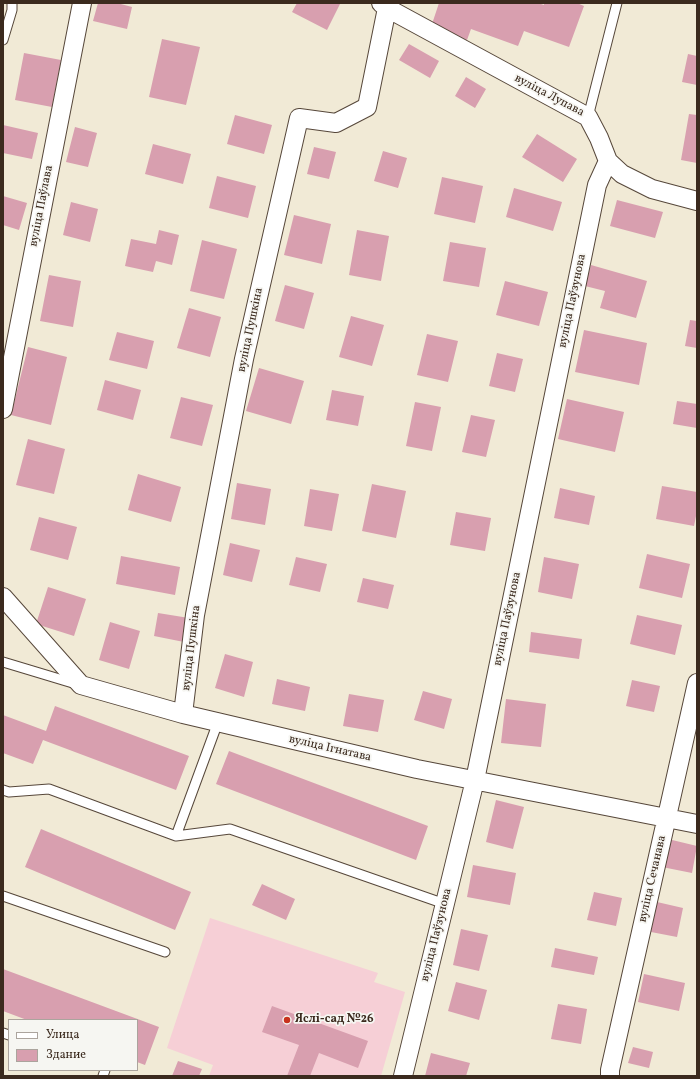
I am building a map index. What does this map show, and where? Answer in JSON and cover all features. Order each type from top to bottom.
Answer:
[{"type":"street","name":"вуліца Паўлава","points":[[3,409],[82,3]]},
{"type":"street","name":"вуліца Лупава","points":[[384,5],[588,117],[599,138],[608,161],[622,174],[652,189],[697,201]]},
{"type":"street","name":"вуліца Пушкіна","points":[[184,714],[195,615],[226,452],[244,359],[299,118],[336,123],[367,107],[384,5]]},
{"type":"street","name":"вуліца Паўзунова","points":[[403,1076],[475,780],[597,185],[608,161]]},
{"type":"street","points":[[3,597],[81,685]]},
{"type":"street","name":"вуліца Сечанава","points":[[610,1076],[610,1070],[697,683]]},
{"type":"street","name":"вуліца Ігнатава","points":[[81,685],[184,714],[417,769],[697,824]]},
{"type":"lane","points":[[3,40],[12,10],[12,3]]},
{"type":"lane","points":[[588,117],[617,3]]},
{"type":"lane","points":[[3,662],[81,685]]},
{"type":"lane","points":[[176,836],[218,722]]},
{"type":"lane","points":[[3,790],[9,792],[49,788],[176,836],[230,829],[445,904]]},
{"type":"lane","points":[[3,896],[165,952]]},
{"type":"shaded area","name":"Яслі-сад №26","points":[[210,918],[378,973],[374,982],[405,992],[381,1076],[209,1076],[213,1065],[167,1048]]},
{"type":"building","points":[[98,3],[117,3],[132,7],[127,29],[93,21]]},
{"type":"building","points":[[297,3],[340,4],[327,30],[292,12]]},
{"type":"building","points":[[439,3],[538,3],[544,5],[544,3],[577,3],[584,6],[569,47],[524,31],[518,46],[471,29],[467,40],[431,27]]},
{"type":"building","points":[[162,39],[200,47],[186,105],[149,97]]},
{"type":"building","points":[[409,44],[439,61],[430,78],[399,60]]},
{"type":"building","points":[[24,53],[61,60],[52,107],[15,100]]},
{"type":"building","points":[[688,54],[697,56],[697,85],[682,82]]},
{"type":"building","points":[[466,77],[486,89],[475,108],[455,96]]},
{"type":"building","points":[[689,114],[697,115],[697,163],[681,160]]},
{"type":"building","points":[[235,115],[272,125],[264,154],[227,144]]},
{"type":"building","points":[[3,125],[38,133],[32,159],[3,153]]},
{"type":"building","points":[[75,127],[97,133],[88,167],[66,162]]},
{"type":"building","points":[[537,134],[577,159],[563,182],[522,157]]},
{"type":"building","points":[[153,144],[191,154],[183,184],[145,174]]},
{"type":"building","points":[[314,147],[336,152],[329,179],[307,174]]},
{"type":"building","points":[[383,151],[407,158],[398,188],[374,181]]},
{"type":"building","points":[[217,176],[256,186],[248,218],[209,208]]},
{"type":"building","points":[[442,177],[483,186],[475,223],[434,214]]},
{"type":"building","points":[[514,188],[562,202],[553,231],[506,217]]},
{"type":"building","points":[[3,196],[27,203],[19,230],[3,225]]},
{"type":"building","points":[[617,200],[663,212],[655,238],[610,226]]},
{"type":"building","points":[[71,202],[98,209],[90,242],[63,235]]},
{"type":"building","points":[[294,215],[331,224],[322,264],[284,255]]},
{"type":"building","points":[[159,230],[179,235],[172,265],[156,261],[153,272],[125,266],[131,239],[156,244]]},
{"type":"building","points":[[357,230],[389,236],[381,281],[349,275]]},
{"type":"building","points":[[202,240],[237,249],[224,299],[190,291]]},
{"type":"building","points":[[450,242],[486,248],[479,287],[443,281]]},
{"type":"building","points":[[591,265],[647,281],[636,318],[600,308],[605,291],[585,286]]},
{"type":"building","points":[[49,275],[81,281],[73,327],[40,321]]},
{"type":"building","points":[[505,281],[548,292],[539,326],[496,315]]},
{"type":"building","points":[[285,285],[314,293],[304,329],[275,321]]},
{"type":"building","points":[[189,308],[221,317],[210,357],[177,348]]},
{"type":"building","points":[[351,316],[384,325],[372,366],[339,357]]},
{"type":"building","points":[[690,320],[697,321],[697,348],[685,346]]},
{"type":"building","points":[[584,330],[647,343],[639,385],[575,372]]},
{"type":"building","points":[[117,332],[154,341],[147,369],[109,360]]},
{"type":"building","points":[[427,334],[458,341],[448,382],[417,375]]},
{"type":"building","points":[[28,347],[67,357],[51,425],[11,415]]},
{"type":"building","points":[[497,353],[523,359],[515,392],[489,386]]},
{"type":"building","points":[[259,368],[304,381],[291,424],[246,411]]},
{"type":"building","points":[[105,380],[141,390],[133,420],[97,410]]},
{"type":"building","points":[[332,390],[364,396],[358,426],[326,420]]},
{"type":"building","points":[[181,397],[213,405],[202,446],[170,438]]},
{"type":"building","points":[[567,399],[624,412],[615,452],[558,439]]},
{"type":"building","points":[[677,401],[697,404],[697,428],[673,424]]},
{"type":"building","points":[[415,402],[441,407],[432,451],[406,446]]},
{"type":"building","points":[[471,415],[495,420],[486,457],[462,452]]},
{"type":"building","points":[[28,439],[65,449],[54,494],[16,485]]},
{"type":"building","points":[[138,474],[181,487],[171,522],[128,510]]},
{"type":"building","points":[[237,483],[271,489],[265,525],[231,519]]},
{"type":"building","points":[[372,484],[406,491],[396,538],[362,531]]},
{"type":"building","points":[[662,486],[697,492],[697,511],[694,526],[656,519]]},
{"type":"building","points":[[560,488],[595,496],[589,525],[554,518]]},
{"type":"building","points":[[310,489],[339,494],[332,531],[304,526]]},
{"type":"building","points":[[456,512],[491,518],[485,551],[450,545]]},
{"type":"building","points":[[39,517],[77,527],[68,560],[30,550]]},
{"type":"building","points":[[230,543],[260,550],[252,582],[223,575]]},
{"type":"building","points":[[647,554],[690,564],[682,598],[639,588]]},
{"type":"building","points":[[121,556],[180,567],[175,595],[116,584]]},
{"type":"building","points":[[296,557],[327,564],[320,592],[289,585]]},
{"type":"building","points":[[544,557],[579,564],[572,599],[538,592]]},
{"type":"building","points":[[363,578],[394,585],[388,609],[357,602]]},
{"type":"building","points":[[48,587],[86,599],[74,636],[36,624]]},
{"type":"building","points":[[158,613],[189,618],[184,642],[154,636]]},
{"type":"building","points":[[637,615],[682,625],[675,655],[630,644]]},
{"type":"building","points":[[110,622],[140,631],[129,669],[99,660]]},
{"type":"building","points":[[531,632],[582,639],[579,659],[529,652]]},
{"type":"building","points":[[225,654],[253,662],[244,697],[215,688]]},
{"type":"building","points":[[277,679],[310,687],[305,711],[272,704]]},
{"type":"building","points":[[632,680],[660,686],[654,712],[626,706]]},
{"type":"building","points":[[423,691],[452,699],[444,729],[414,720]]},
{"type":"building","points":[[349,694],[384,700],[378,732],[343,726]]},
{"type":"building","points":[[506,699],[546,704],[541,747],[501,743]]},
{"type":"building","points":[[55,706],[189,756],[176,790],[43,740],[33,764],[3,753],[3,715],[46,731]]},
{"type":"building","points":[[229,751],[428,826],[416,860],[216,784]]},
{"type":"building","points":[[496,800],[524,807],[513,849],[486,842]]},
{"type":"building","points":[[41,829],[191,892],[175,930],[25,867]]},
{"type":"building","points":[[668,839],[697,846],[692,873],[662,867]]},
{"type":"building","points":[[473,865],[516,873],[510,905],[467,897]]},
{"type":"building","points":[[262,884],[295,899],[286,920],[252,905]]},
{"type":"building","points":[[594,892],[622,898],[616,926],[587,920]]},
{"type":"building","points":[[657,902],[683,908],[677,937],[651,932]]},
{"type":"building","points":[[461,929],[488,935],[479,971],[453,965]]},
{"type":"building","points":[[555,948],[598,957],[594,975],[551,967]]},
{"type":"building","points":[[3,969],[137,1019],[24,1019],[3,1011]]},
{"type":"building","points":[[644,974],[685,983],[679,1011],[638,1002]]},
{"type":"building","points":[[456,982],[487,990],[479,1020],[448,1011]]},
{"type":"building","points":[[558,1004],[587,1009],[581,1044],[551,1039]]},
{"type":"building","points":[[272,1006],[368,1041],[358,1068],[319,1053],[310,1076],[287,1076],[299,1045],[262,1032]]},
{"type":"building","points":[[138,1019],[159,1027],[145,1065],[138,1062]]},
{"type":"building","points":[[633,1047],[653,1052],[649,1068],[628,1063]]},
{"type":"building","points":[[431,1053],[470,1063],[466,1076],[425,1076]]},
{"type":"building","points":[[178,1061],[202,1069],[199,1076],[172,1076]]},
{"type":"place","name":"Яслі-сад №26","points":[[287,1020]]}]
